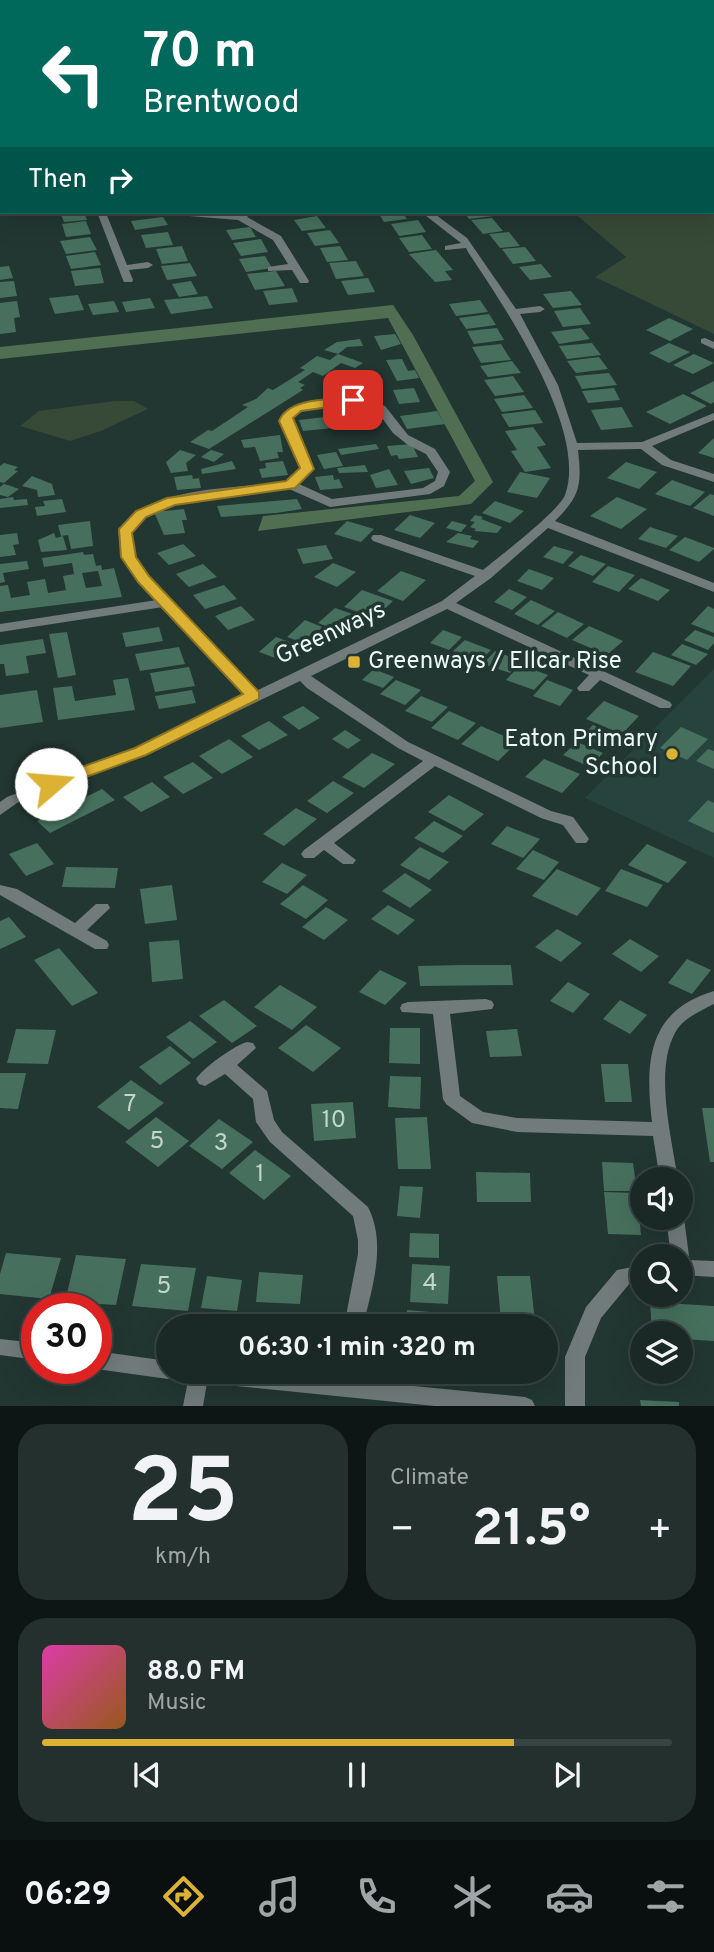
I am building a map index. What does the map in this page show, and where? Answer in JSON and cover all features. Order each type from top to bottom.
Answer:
[{"type":"street","points":[[101,214],[128,280]]},
{"type":"street","points":[[244,214],[277,238],[304,281]]},
{"type":"street","name":"Greenways","points":[[0,810],[25,794],[161,743],[447,604],[486,575],[570,498],[574,478],[572,447],[548,372],[507,298],[492,284],[485,267],[455,231],[429,214]]},
{"type":"street","points":[[449,248],[468,245]]},
{"type":"street","points":[[125,268],[148,265]]},
{"type":"street","points":[[272,269],[296,266]]},
{"type":"street","points":[[514,312],[540,309]]},
{"type":"street","points":[[253,696],[166,603],[129,557],[124,544],[124,532],[141,514],[172,501],[290,485],[330,503],[426,491],[440,483],[444,472],[434,451],[406,438],[380,407],[353,400],[298,408],[287,416],[285,421],[307,469],[290,485]]},
{"type":"street","points":[[572,447],[644,445],[714,416]]},
{"type":"street","points":[[644,445],[651,454],[662,460],[714,478]]},
{"type":"street","points":[[545,522],[714,588]]},
{"type":"street","points":[[377,538],[486,575]]},
{"type":"street","points":[[384,556],[397,545]]},
{"type":"street","points":[[684,591],[695,581]]},
{"type":"street","points":[[0,628],[166,603]]},
{"type":"street","points":[[447,604],[665,705]]},
{"type":"street","points":[[301,674],[312,685],[432,761],[546,815],[574,818],[582,839]]},
{"type":"street","points":[[584,688],[597,675]]},
{"type":"street","points":[[309,854],[432,761]]},
{"type":"street","points":[[324,843],[348,860]]},
{"type":"street","points":[[0,890],[11,892],[101,945]]},
{"type":"street","points":[[77,930],[102,908]]},
{"type":"street","points":[[667,1167],[657,1066],[667,1031],[684,1013],[714,997]]},
{"type":"street","points":[[408,1008],[486,1005]]},
{"type":"street","points":[[442,1008],[452,1099],[478,1118],[517,1125],[662,1129]]},
{"type":"street","points":[[205,1079],[247,1048]]},
{"type":"street","points":[[225,1064],[261,1096],[265,1122],[276,1138],[361,1212],[369,1229],[369,1252],[356,1314]]},
{"type":"street","points":[[693,1265],[714,1269]]},
{"type":"street","points":[[575,1406],[575,1357],[593,1313],[624,1276],[630,1275]]},
{"type":"street","points":[[0,1347],[21,1350]]},
{"type":"street","points":[[112,1362],[156,1368]]},
{"type":"street","points":[[191,1384],[193,1406]]},
{"type":"street","points":[[378,1384],[525,1406]]},
{"type":"shaded area","name":"Eaton Primary School","points":[[714,669],[714,858],[585,798]]},
{"type":"green space","points":[[575,214],[714,214],[714,334],[595,277],[626,257]]},
{"type":"green space","points":[[393,305],[413,335],[493,482],[471,504],[258,531],[263,516],[459,496],[475,481],[388,318],[0,359],[0,347]]},
{"type":"green space","points":[[134,401],[148,409],[101,431],[70,441],[20,426],[39,411]]},
{"type":"building","points":[[61,214],[85,214],[87,220],[64,222]]},
{"type":"building","points":[[379,214],[403,214],[407,219],[384,222]]},
{"type":"building","points":[[465,214],[493,216],[469,219]]},
{"type":"building","points":[[317,216],[326,228],[302,231],[294,220]]},
{"type":"building","points":[[163,217],[168,225],[135,230],[131,221]]},
{"type":"building","points":[[492,218],[503,231],[483,234],[471,220]]},
{"type":"building","points":[[418,220],[426,232],[399,236],[391,224]]},
{"type":"building","points":[[86,221],[91,234],[66,237],[62,224]]},
{"type":"building","points":[[250,227],[256,237],[232,240],[226,230]]},
{"type":"building","points":[[330,230],[339,243],[315,246],[307,233]]},
{"type":"building","points":[[168,232],[173,245],[146,248],[141,235]]},
{"type":"building","points":[[509,232],[520,246],[500,248],[489,234]]},
{"type":"building","points":[[422,235],[432,249],[409,252],[399,238]]},
{"type":"building","points":[[90,237],[97,250],[66,254],[60,241]]},
{"type":"building","points":[[261,239],[268,252],[241,256],[233,243]]},
{"type":"building","points":[[182,246],[188,261],[162,264],[156,249]]},
{"type":"building","points":[[340,246],[348,260],[327,262],[320,248]]},
{"type":"building","points":[[525,247],[536,261],[513,264],[502,249]]},
{"type":"building","points":[[436,250],[453,270],[445,271],[452,280],[435,282],[409,254]]},
{"type":"building","points":[[95,252],[101,265],[71,269],[66,256]]},
{"type":"building","points":[[265,256],[272,268],[246,272],[239,259]]},
{"type":"building","points":[[356,261],[364,276],[336,279],[329,263]]},
{"type":"building","points":[[190,263],[197,276],[167,280],[161,266]]},
{"type":"building","points":[[541,264],[552,277],[530,280],[519,267]]},
{"type":"building","points":[[9,266],[13,278],[0,280],[0,267]]},
{"type":"building","points":[[100,268],[104,283],[75,286],[71,271]]},
{"type":"building","points":[[276,271],[285,286],[255,290],[247,274]]},
{"type":"building","points":[[368,278],[375,292],[348,295],[341,281]]},
{"type":"building","points":[[14,281],[17,296],[0,298],[0,282]]},
{"type":"building","points":[[191,281],[198,294],[179,297],[172,284]]},
{"type":"building","points":[[292,288],[298,302],[269,305],[263,291]]},
{"type":"building","points":[[571,291],[582,305],[553,308],[543,294]]},
{"type":"building","points":[[78,295],[84,310],[55,314],[49,298]]},
{"type":"building","points":[[207,296],[213,308],[171,314],[164,300]]},
{"type":"building","points":[[150,298],[155,308],[126,312],[122,302]]},
{"type":"building","points":[[480,300],[488,312],[456,316],[449,304]]},
{"type":"building","points":[[17,301],[20,317],[14,318],[16,332],[0,334],[0,303]]},
{"type":"building","points":[[114,301],[119,312],[93,315],[88,304]]},
{"type":"building","points":[[580,308],[591,324],[563,327],[554,311]]},
{"type":"building","points":[[489,314],[496,325],[466,329],[459,318]]},
{"type":"building","points":[[669,318],[693,329],[670,341],[646,330]]},
{"type":"building","points":[[497,328],[504,340],[474,344],[467,331]]},
{"type":"building","points":[[581,328],[590,339],[559,344],[551,332]]},
{"type":"building","points":[[395,334],[401,344],[381,350],[374,336]]},
{"type":"building","points":[[360,339],[363,346],[347,347],[338,354],[324,350],[337,342]]},
{"type":"building","points":[[592,343],[601,355],[567,359],[559,346]]},
{"type":"building","points":[[669,343],[690,352],[669,363],[649,353]]},
{"type":"building","points":[[501,344],[511,360],[481,363],[472,347]]},
{"type":"building","points":[[338,354],[363,363],[355,368],[341,363],[323,376],[313,372],[298,382],[305,385],[300,388],[303,390],[209,449],[190,442],[248,407],[242,405],[256,399],[268,388],[273,390],[305,370],[300,368],[317,356],[330,360]]},
{"type":"building","points":[[694,354],[714,363],[693,374],[673,365]]},
{"type":"building","points":[[599,357],[608,369],[576,373],[567,361]]},
{"type":"building","points":[[402,359],[408,371],[415,370],[419,378],[397,381],[386,360]]},
{"type":"building","points":[[512,361],[521,373],[488,377],[480,366]]},
{"type":"building","points":[[609,373],[617,385],[582,389],[575,376]]},
{"type":"building","points":[[513,376],[524,392],[495,396],[484,380]]},
{"type":"building","points":[[346,378],[349,386],[374,383],[378,393],[337,399],[330,380]]},
{"type":"building","points":[[714,381],[714,402],[711,404],[690,393]]},
{"type":"building","points":[[414,388],[420,402],[399,404],[393,390]]},
{"type":"building","points":[[614,388],[620,400],[588,403],[582,391]]},
{"type":"building","points":[[683,394],[707,406],[670,424],[646,412]]},
{"type":"building","points":[[524,395],[533,408],[502,412],[494,399]]},
{"type":"building","points":[[622,407],[633,427],[601,430],[591,410]]},
{"type":"building","points":[[535,410],[543,423],[509,427],[501,414]]},
{"type":"building","points":[[376,411],[382,423],[303,431],[299,420]]},
{"type":"building","points":[[437,411],[445,424],[407,429],[400,416]]},
{"type":"building","points":[[533,427],[546,445],[537,447],[551,468],[525,472],[511,451],[517,450],[505,431]]},
{"type":"building","points":[[280,435],[283,452],[277,452],[279,458],[260,461],[255,447],[244,448],[241,440]]},
{"type":"building","points":[[714,438],[714,458],[698,453]]},
{"type":"building","points":[[376,444],[379,449],[341,455],[338,449]]},
{"type":"building","points":[[412,444],[418,457],[399,459],[397,455],[391,456],[387,446]]},
{"type":"building","points":[[180,450],[196,455],[186,463],[188,471],[171,473],[166,462]]},
{"type":"building","points":[[211,450],[224,454],[214,462],[201,457]]},
{"type":"building","points":[[336,452],[343,466],[324,469],[317,455]]},
{"type":"building","points":[[232,461],[236,469],[202,474],[201,469]]},
{"type":"building","points":[[283,461],[288,475],[262,478],[259,469],[266,468],[265,463]]},
{"type":"building","points":[[626,462],[657,472],[639,489],[607,478]]},
{"type":"building","points":[[4,463],[18,467],[14,470],[18,471],[4,483],[0,482],[0,466]]},
{"type":"building","points":[[365,465],[368,472],[339,473],[337,468]]},
{"type":"building","points":[[429,468],[434,478],[411,484],[404,471]]},
{"type":"building","points":[[389,469],[398,485],[376,488],[370,475]]},
{"type":"building","points":[[520,472],[550,478],[537,498],[507,492]]},
{"type":"building","points":[[192,475],[193,479],[199,478],[201,488],[177,490],[174,477]]},
{"type":"building","points":[[333,475],[334,480],[339,479],[343,488],[320,490],[315,477]]},
{"type":"building","points":[[32,476],[52,484],[55,495],[38,497],[37,490],[22,486]]},
{"type":"building","points":[[672,480],[705,492],[690,506],[655,494]]},
{"type":"building","points":[[4,484],[19,489],[8,497],[0,495],[0,487]]},
{"type":"building","points":[[710,494],[714,495],[714,516],[693,508]]},
{"type":"building","points":[[13,497],[14,500],[27,499],[28,505],[0,508],[0,499]]},
{"type":"building","points":[[617,497],[647,509],[621,529],[590,516]]},
{"type":"building","points":[[62,499],[66,512],[37,516],[35,507],[45,506],[43,501]]},
{"type":"building","points":[[297,499],[302,509],[276,513],[221,517],[217,506]]},
{"type":"building","points":[[495,501],[524,511],[510,523],[482,513]]},
{"type":"building","points":[[184,509],[187,520],[182,520],[185,533],[164,535],[154,512]]},
{"type":"building","points":[[410,515],[435,523],[420,538],[394,530]]},
{"type":"building","points":[[475,515],[502,527],[497,533],[474,531],[476,529],[470,527],[475,522],[470,521]]},
{"type":"building","points":[[90,521],[93,546],[71,549],[68,535],[61,536],[58,525]]},
{"type":"building","points":[[347,521],[374,529],[361,542],[334,534]]},
{"type":"building","points":[[452,521],[467,525],[461,532],[446,528]]},
{"type":"building","points":[[650,527],[678,536],[666,548],[638,539]]},
{"type":"building","points":[[17,533],[19,544],[13,545],[16,555],[0,557],[0,535]]},
{"type":"building","points":[[54,533],[56,538],[63,536],[67,550],[41,552],[38,540]]},
{"type":"building","points":[[458,533],[472,536],[470,539],[479,541],[473,548],[446,542]]},
{"type":"building","points":[[685,537],[714,549],[699,562],[669,550]]},
{"type":"building","points":[[183,544],[196,556],[169,565],[157,553]]},
{"type":"building","points":[[326,545],[333,559],[303,564],[297,549]]},
{"type":"building","points":[[554,546],[574,552],[563,564],[543,557]]},
{"type":"building","points":[[83,552],[84,555],[93,554],[96,566],[101,565],[102,570],[114,568],[122,597],[0,612],[0,586],[8,585],[11,598],[30,595],[27,582],[45,579],[48,593],[66,590],[63,576],[74,574],[72,563],[44,567],[42,558]],"holes":[[[98,571],[102,586],[86,588],[82,573]]]},
{"type":"building","points":[[581,555],[606,564],[593,576],[568,566]]},
{"type":"building","points":[[27,561],[29,569],[3,573],[5,582],[0,583],[0,564]]},
{"type":"building","points":[[333,563],[356,572],[337,587],[314,577]]},
{"type":"building","points":[[203,564],[217,577],[189,587],[176,574]]},
{"type":"building","points":[[608,566],[635,575],[619,592],[592,582]]},
{"type":"building","points":[[529,569],[554,578],[542,590],[517,581]]},
{"type":"building","points":[[401,571],[426,580],[403,601],[377,591]]},
{"type":"building","points":[[641,578],[670,590],[658,601],[628,589]]},
{"type":"building","points":[[224,585],[237,599],[205,609],[193,595]]},
{"type":"building","points":[[509,589],[527,597],[512,610],[494,602]]},
{"type":"building","points":[[362,590],[393,601],[375,618],[344,607]]},
{"type":"building","points":[[531,600],[555,611],[538,625],[514,614]]},
{"type":"building","points":[[241,606],[255,620],[228,630],[215,616]]},
{"type":"building","points":[[708,606],[714,609],[714,633],[691,624]]},
{"type":"building","points":[[335,608],[364,618],[347,634],[318,623]]},
{"type":"building","points":[[558,612],[584,624],[567,638],[541,626]]},
{"type":"building","points":[[305,620],[332,631],[314,647],[287,637]]},
{"type":"building","points":[[589,626],[623,641],[607,655],[572,640]]},
{"type":"building","points":[[159,627],[163,641],[126,647],[122,633]]},
{"type":"building","points":[[443,630],[462,637],[449,650],[430,643]]},
{"type":"building","points":[[695,630],[714,637],[714,643],[708,650],[684,640]]},
{"type":"building","points":[[67,632],[76,675],[58,678],[49,634]]},
{"type":"building","points":[[276,637],[305,648],[289,663],[259,652]]},
{"type":"building","points":[[43,639],[46,653],[26,656],[29,673],[6,676],[4,664],[0,664],[0,645]]},
{"type":"building","points":[[465,640],[491,650],[480,661],[453,651]]},
{"type":"building","points":[[682,644],[708,654],[696,665],[671,655]]},
{"type":"building","points":[[179,647],[185,664],[140,671],[135,654]]},
{"type":"building","points":[[495,651],[521,661],[510,673],[483,664]]},
{"type":"building","points":[[653,652],[691,666],[673,686],[635,672]]},
{"type":"building","points":[[520,665],[548,675],[534,690],[506,680]]},
{"type":"building","points":[[189,667],[195,686],[155,692],[150,673]]},
{"type":"building","points":[[374,669],[394,677],[383,688],[362,680]]},
{"type":"building","points":[[128,678],[135,710],[58,720],[53,688],[72,686],[75,701],[116,695],[113,680]]},
{"type":"building","points":[[396,680],[421,690],[405,705],[380,694]]},
{"type":"building","points":[[547,680],[573,690],[560,706],[533,696]]},
{"type":"building","points":[[37,690],[43,722],[0,728],[0,695]]},
{"type":"building","points":[[192,690],[196,703],[159,709],[155,696]]},
{"type":"building","points":[[421,696],[448,707],[432,722],[405,711]]},
{"type":"building","points":[[604,701],[639,716],[622,734],[586,719]]},
{"type":"building","points":[[303,706],[320,718],[299,730],[282,717]]},
{"type":"building","points":[[449,711],[476,723],[458,740],[431,728]]},
{"type":"building","points":[[269,721],[288,735],[259,750],[241,736]]},
{"type":"building","points":[[593,725],[621,737],[609,749],[581,737]]},
{"type":"building","points":[[481,726],[518,742],[498,761],[461,744]]},
{"type":"building","points":[[681,727],[708,739],[687,760],[660,748]]},
{"type":"building","points":[[345,730],[361,740],[348,749],[332,739]]},
{"type":"building","points":[[229,739],[253,757],[222,774],[199,756]]},
{"type":"building","points":[[577,742],[603,753],[590,767],[563,755]]},
{"type":"building","points":[[708,749],[714,751],[714,769],[696,761]]},
{"type":"building","points":[[372,753],[395,764],[364,788],[342,777]]},
{"type":"building","points":[[544,759],[580,774],[562,793],[525,777]]},
{"type":"building","points":[[193,762],[213,778],[183,794],[163,777]]},
{"type":"building","points":[[333,781],[354,793],[327,813],[307,801]]},
{"type":"building","points":[[152,782],[170,797],[141,812],[123,797]]},
{"type":"building","points":[[102,789],[115,800],[50,833],[37,821]]},
{"type":"building","points":[[449,795],[484,814],[464,831],[428,812]]},
{"type":"building","points":[[708,800],[714,803],[714,833],[688,821]]},
{"type":"building","points":[[296,808],[317,819],[284,846],[263,834]]},
{"type":"building","points":[[434,821],[463,836],[443,853],[414,838]]},
{"type":"building","points":[[507,826],[540,839],[523,858],[491,844]]},
{"type":"building","points":[[37,843],[54,864],[26,876],[9,854]]},
{"type":"building","points":[[647,844],[687,862],[668,883],[628,865]]},
{"type":"building","points":[[420,847],[449,862],[429,880],[400,865]]},
{"type":"building","points":[[533,850],[559,862],[544,880],[516,869]]},
{"type":"building","points":[[282,863],[307,875],[287,894],[262,882]]},
{"type":"building","points":[[66,867],[118,868],[115,888],[62,887]]},
{"type":"building","points":[[557,869],[601,888],[577,916],[532,896]]},
{"type":"building","points":[[621,869],[663,885],[647,907],[605,891]]},
{"type":"building","points":[[405,873],[432,890],[410,908],[382,891]]},
{"type":"building","points":[[172,885],[177,920],[145,924],[140,889]]},
{"type":"building","points":[[303,885],[328,900],[306,919],[280,904]]},
{"type":"building","points":[[388,905],[415,920],[398,935],[371,919]]},
{"type":"building","points":[[326,907],[348,920],[324,940],[302,927]]},
{"type":"building","points":[[9,917],[26,937],[0,949],[0,921]]},
{"type":"building","points":[[557,929],[582,943],[561,962],[535,947]]},
{"type":"building","points":[[630,939],[659,956],[641,972],[612,954]]},
{"type":"building","points":[[179,940],[183,979],[152,982],[149,942]]},
{"type":"building","points":[[59,948],[98,993],[72,1006],[34,960]]},
{"type":"building","points":[[687,959],[711,970],[692,994],[668,983]]},
{"type":"building","points":[[511,965],[513,985],[420,986],[418,966]]},
{"type":"building","points":[[380,970],[407,983],[385,1005],[359,992]]},
{"type":"building","points":[[568,982],[590,994],[573,1013],[550,1001]]},
{"type":"building","points":[[280,985],[317,1007],[292,1030],[254,1007]]},
{"type":"building","points":[[224,1000],[257,1026],[232,1043],[199,1016]]},
{"type":"building","points":[[620,1000],[647,1015],[630,1034],[603,1019]]},
{"type":"building","points":[[190,1021],[217,1042],[193,1059],[166,1037]]},
{"type":"building","points":[[306,1025],[341,1048],[313,1072],[278,1048]]},
{"type":"building","points":[[390,1028],[420,1028],[420,1064],[389,1063]]},
{"type":"building","points":[[16,1029],[56,1030],[48,1064],[7,1063]]},
{"type":"building","points":[[517,1029],[522,1056],[490,1057],[486,1031]]},
{"type":"building","points":[[170,1046],[191,1063],[160,1085],[139,1067]]},
{"type":"building","points":[[601,1064],[628,1064],[632,1102],[605,1102]]},
{"type":"building","points":[[0,1073],[26,1073],[18,1109],[0,1108]]},
{"type":"building","points":[[390,1076],[421,1077],[420,1109],[388,1107]]},
{"type":"building","points":[[131,1080],[164,1103],[129,1130],[97,1107]]},
{"type":"building","points":[[353,1102],[356,1138],[314,1141],[311,1104]]},
{"type":"building","points":[[702,1108],[714,1108],[714,1162],[710,1162]]},
{"type":"building","points":[[156,1117],[189,1141],[158,1167],[125,1142]]},
{"type":"building","points":[[427,1117],[431,1169],[398,1169],[395,1118]]},
{"type":"building","points":[[219,1119],[253,1142],[222,1169],[189,1146]]},
{"type":"building","points":[[255,1150],[291,1176],[264,1200],[229,1173]]},
{"type":"building","points":[[602,1162],[633,1163],[634,1167],[630,1167],[630,1191],[604,1191]]},
{"type":"building","points":[[476,1172],[530,1173],[531,1202],[477,1202]]},
{"type":"building","points":[[400,1186],[423,1187],[420,1218],[397,1216]]},
{"type":"building","points":[[604,1192],[630,1193],[630,1230],[641,1230],[641,1235],[608,1234]]},
{"type":"building","points":[[410,1233],[439,1234],[439,1258],[409,1257]]},
{"type":"building","points":[[6,1253],[61,1258],[51,1293],[21,1293],[21,1296],[0,1294],[0,1274]]},
{"type":"building","points":[[76,1255],[126,1259],[116,1305],[112,1305],[112,1293],[67,1293]]},
{"type":"building","points":[[141,1264],[196,1268],[188,1311],[132,1306]]},
{"type":"building","points":[[412,1264],[450,1266],[448,1304],[410,1302]]},
{"type":"building","points":[[259,1272],[303,1275],[300,1304],[256,1302]]},
{"type":"building","points":[[207,1276],[242,1280],[237,1311],[201,1308]]},
{"type":"building","points":[[497,1276],[530,1276],[534,1314],[500,1314]]},
{"type":"building","points":[[714,1306],[714,1341],[693,1340],[693,1321],[651,1321],[650,1307]]},
{"type":"building","points":[[407,1310],[453,1314],[407,1314]]},
{"type":"building","points":[[640,1400],[679,1402],[679,1406],[641,1406]]},
{"type":"place","name":"Greenways / Ellcar Rise","points":[[354,662]]},
{"type":"place","name":"Eaton Primary School","points":[[672,754]]},
{"type":"route","points":[[51,784],[141,752],[253,696],[144,579],[129,557],[124,544],[124,532],[141,514],[160,504],[290,485],[307,469],[285,421],[287,416],[298,408],[353,400]]}]
